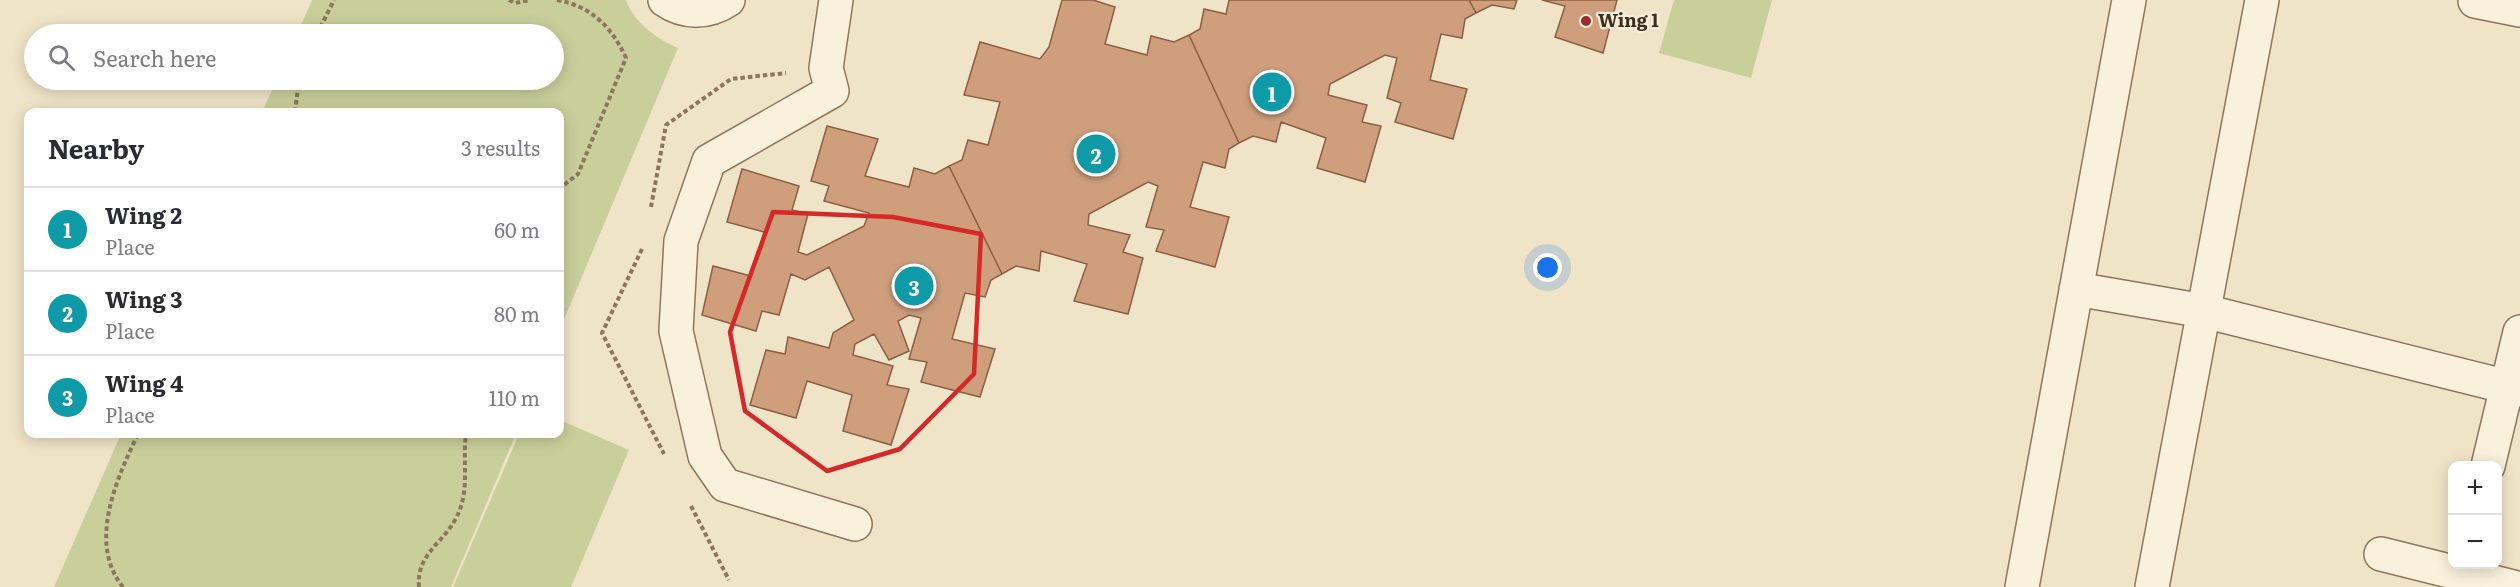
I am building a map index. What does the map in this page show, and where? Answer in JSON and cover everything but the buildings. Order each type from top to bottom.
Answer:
[{"type":"street","points":[[665,0],[684,9],[701,11],[718,7],[728,0]]},
{"type":"street","points":[[2022,587],[2129,0]]},
{"type":"street","points":[[2152,587],[2262,0]]},
{"type":"street","points":[[832,1],[826,68],[832,91],[709,160],[681,241],[676,332],[705,456],[726,485],[855,524]]},
{"type":"street","points":[[2475,1],[2520,10]]},
{"type":"street","points":[[2076,289],[2204,311],[2513,388]]},
{"type":"street","points":[[2489,461],[2513,388],[2520,332]]},
{"type":"street","points":[[2381,554],[2513,587]]},
{"type":"path","points":[[322,24],[334,0]]},
{"type":"path","points":[[509,0],[515,2],[530,0]]},
{"type":"path","points":[[557,0],[586,9],[603,22],[617,38],[626,58],[578,174],[564,185]]},
{"type":"path","points":[[295,108],[297,90]]},
{"type":"path","points":[[123,587],[108,556],[108,529],[111,503],[118,478],[136,438]]},
{"type":"path","points":[[418,587],[419,572],[426,555],[445,535],[463,502],[466,483],[466,438]]},
{"type":"highlighted area","points":[[773,212],[893,217],[981,234],[974,374],[900,449],[827,471],[745,411],[730,332]]},
{"type":"green space","points":[[312,0],[626,0],[635,16],[647,29],[678,48],[564,319],[564,108],[264,108],[272,90],[564,90],[564,24],[301,24]]},
{"type":"green space","points":[[1674,0],[1772,0],[1751,78],[1659,53]]},
{"type":"green space","points":[[564,422],[629,450],[571,587],[453,587],[517,438],[564,438]]},
{"type":"green space","points":[[119,438],[514,438],[451,587],[54,587]]},
{"type":"place","name":"Wing 1","points":[[1586,21]]},
{"type":"place","name":"Wing 2","points":[[1272,92]]},
{"type":"place","name":"Wing 3","points":[[1096,154]]},
{"type":"place","name":"Wing 4","points":[[914,286]]}]
